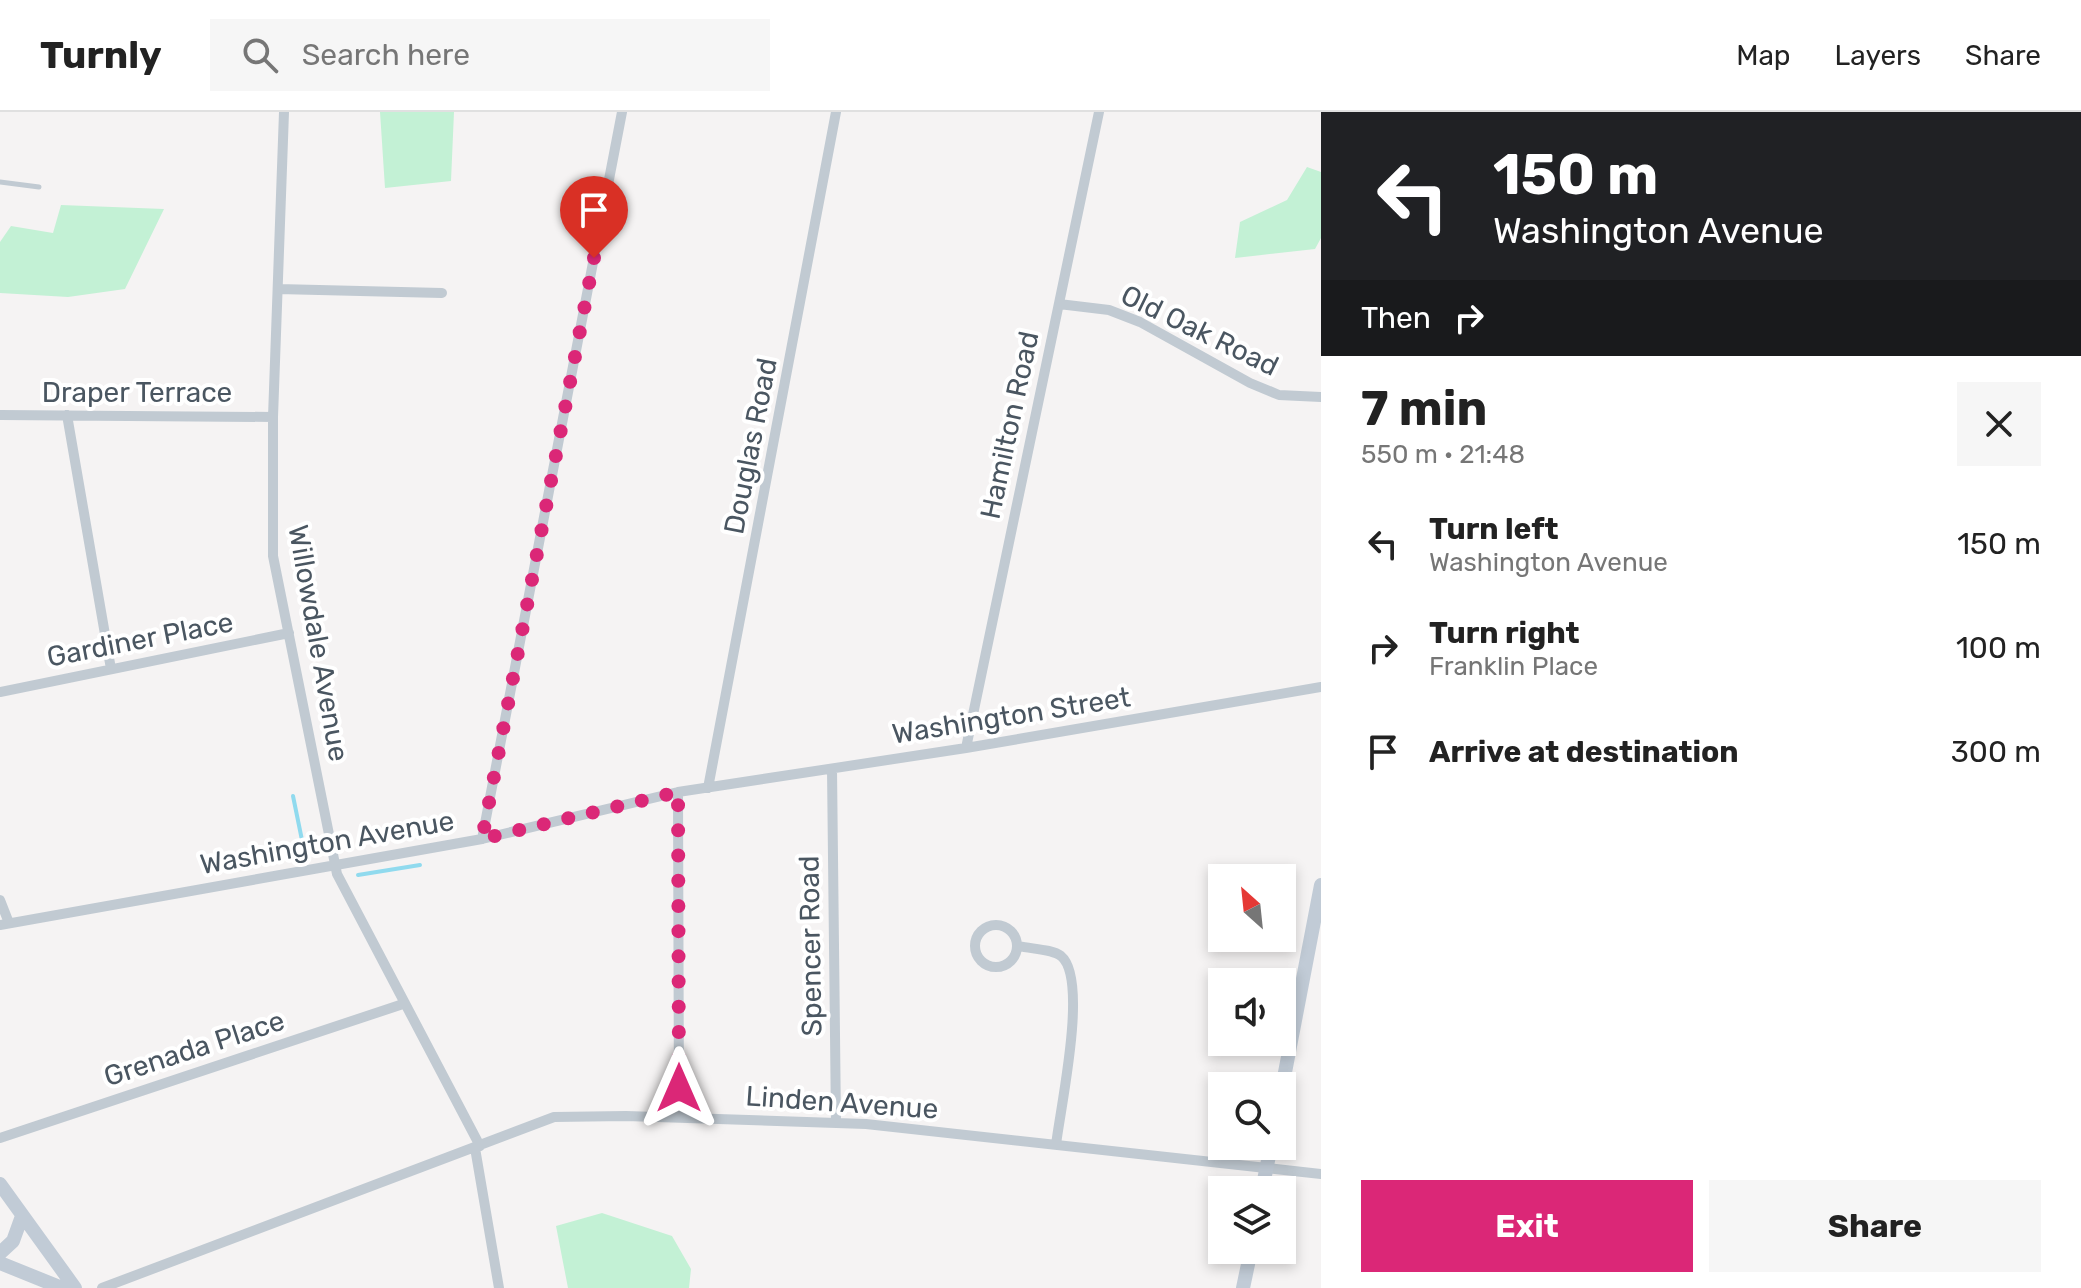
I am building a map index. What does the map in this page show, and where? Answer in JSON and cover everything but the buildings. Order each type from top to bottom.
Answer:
[{"type":"street","name":"Willowdale Avenue","points":[[284,112],[273,417],[273,556],[336,866],[477,1147],[499,1288]]},
{"type":"street","points":[[482,839],[622,112]]},
{"type":"street","name":"Douglas Road","points":[[708,788],[836,112]]},
{"type":"street","name":"Hamilton Road","points":[[966,748],[1099,112]]},
{"type":"street","points":[[278,289],[442,293]]},
{"type":"street","name":"Old Oak Road","points":[[1059,304],[1109,310],[1140,322],[1250,383],[1279,395],[1321,397]]},
{"type":"street","name":"Draper Terrace","points":[[0,415],[273,417]]},
{"type":"street","points":[[67,415],[111,669]]},
{"type":"street","name":"Gardiner Place","points":[[0,692],[289,633]]},
{"type":"street","name":"Washington Street","points":[[708,788],[966,748],[1321,687]]},
{"type":"street","name":"Spencer Road","points":[[832,769],[836,1123]]},
{"type":"street","name":"Washington Avenue","points":[[5,924],[482,839],[678,792],[708,788]]},
{"type":"street","points":[[678,792],[679,1117]]},
{"type":"street","points":[[1285,1072],[1321,885]]},
{"type":"street","points":[[0,900],[5,924]]},
{"type":"street","points":[[1019,946],[1014,958],[995,968],[986,966],[978,957],[974,944],[987,925],[996,925],[1012,933],[1019,946],[1060,955],[1069,967],[1075,995],[1056,1145]]},
{"type":"street","name":"Grenada Place","points":[[0,1138],[403,1004]]},
{"type":"street","name":"Linden Avenue","points":[[102,1288],[554,1117],[679,1117],[836,1123],[1321,1174]]},
{"type":"street","points":[[1265,1176],[1268,1160]]},
{"type":"street","points":[[0,1184],[75,1288]]},
{"type":"street","points":[[0,1253],[13,1241],[22,1216]]},
{"type":"street","points":[[0,1263],[62,1288]]},
{"type":"street","points":[[1243,1288],[1248,1264]]},
{"type":"lane","points":[[0,182],[39,187]]},
{"type":"green space","points":[[380,112],[454,112],[451,181],[385,188]]},
{"type":"green space","points":[[1307,167],[1321,172],[1321,238],[1315,249],[1235,258],[1240,222],[1287,200]]},
{"type":"green space","points":[[61,205],[164,209],[125,289],[68,297],[0,293],[0,242],[11,226],[53,233]]},
{"type":"green space","points":[[602,1213],[672,1236],[691,1269],[689,1288],[568,1288],[556,1226]]},
{"type":"waterway","points":[[293,796],[304,850]]},
{"type":"waterway","points":[[358,875],[420,865]]},
{"type":"route","points":[[594,258],[482,839],[678,792],[679,1088]]}]
